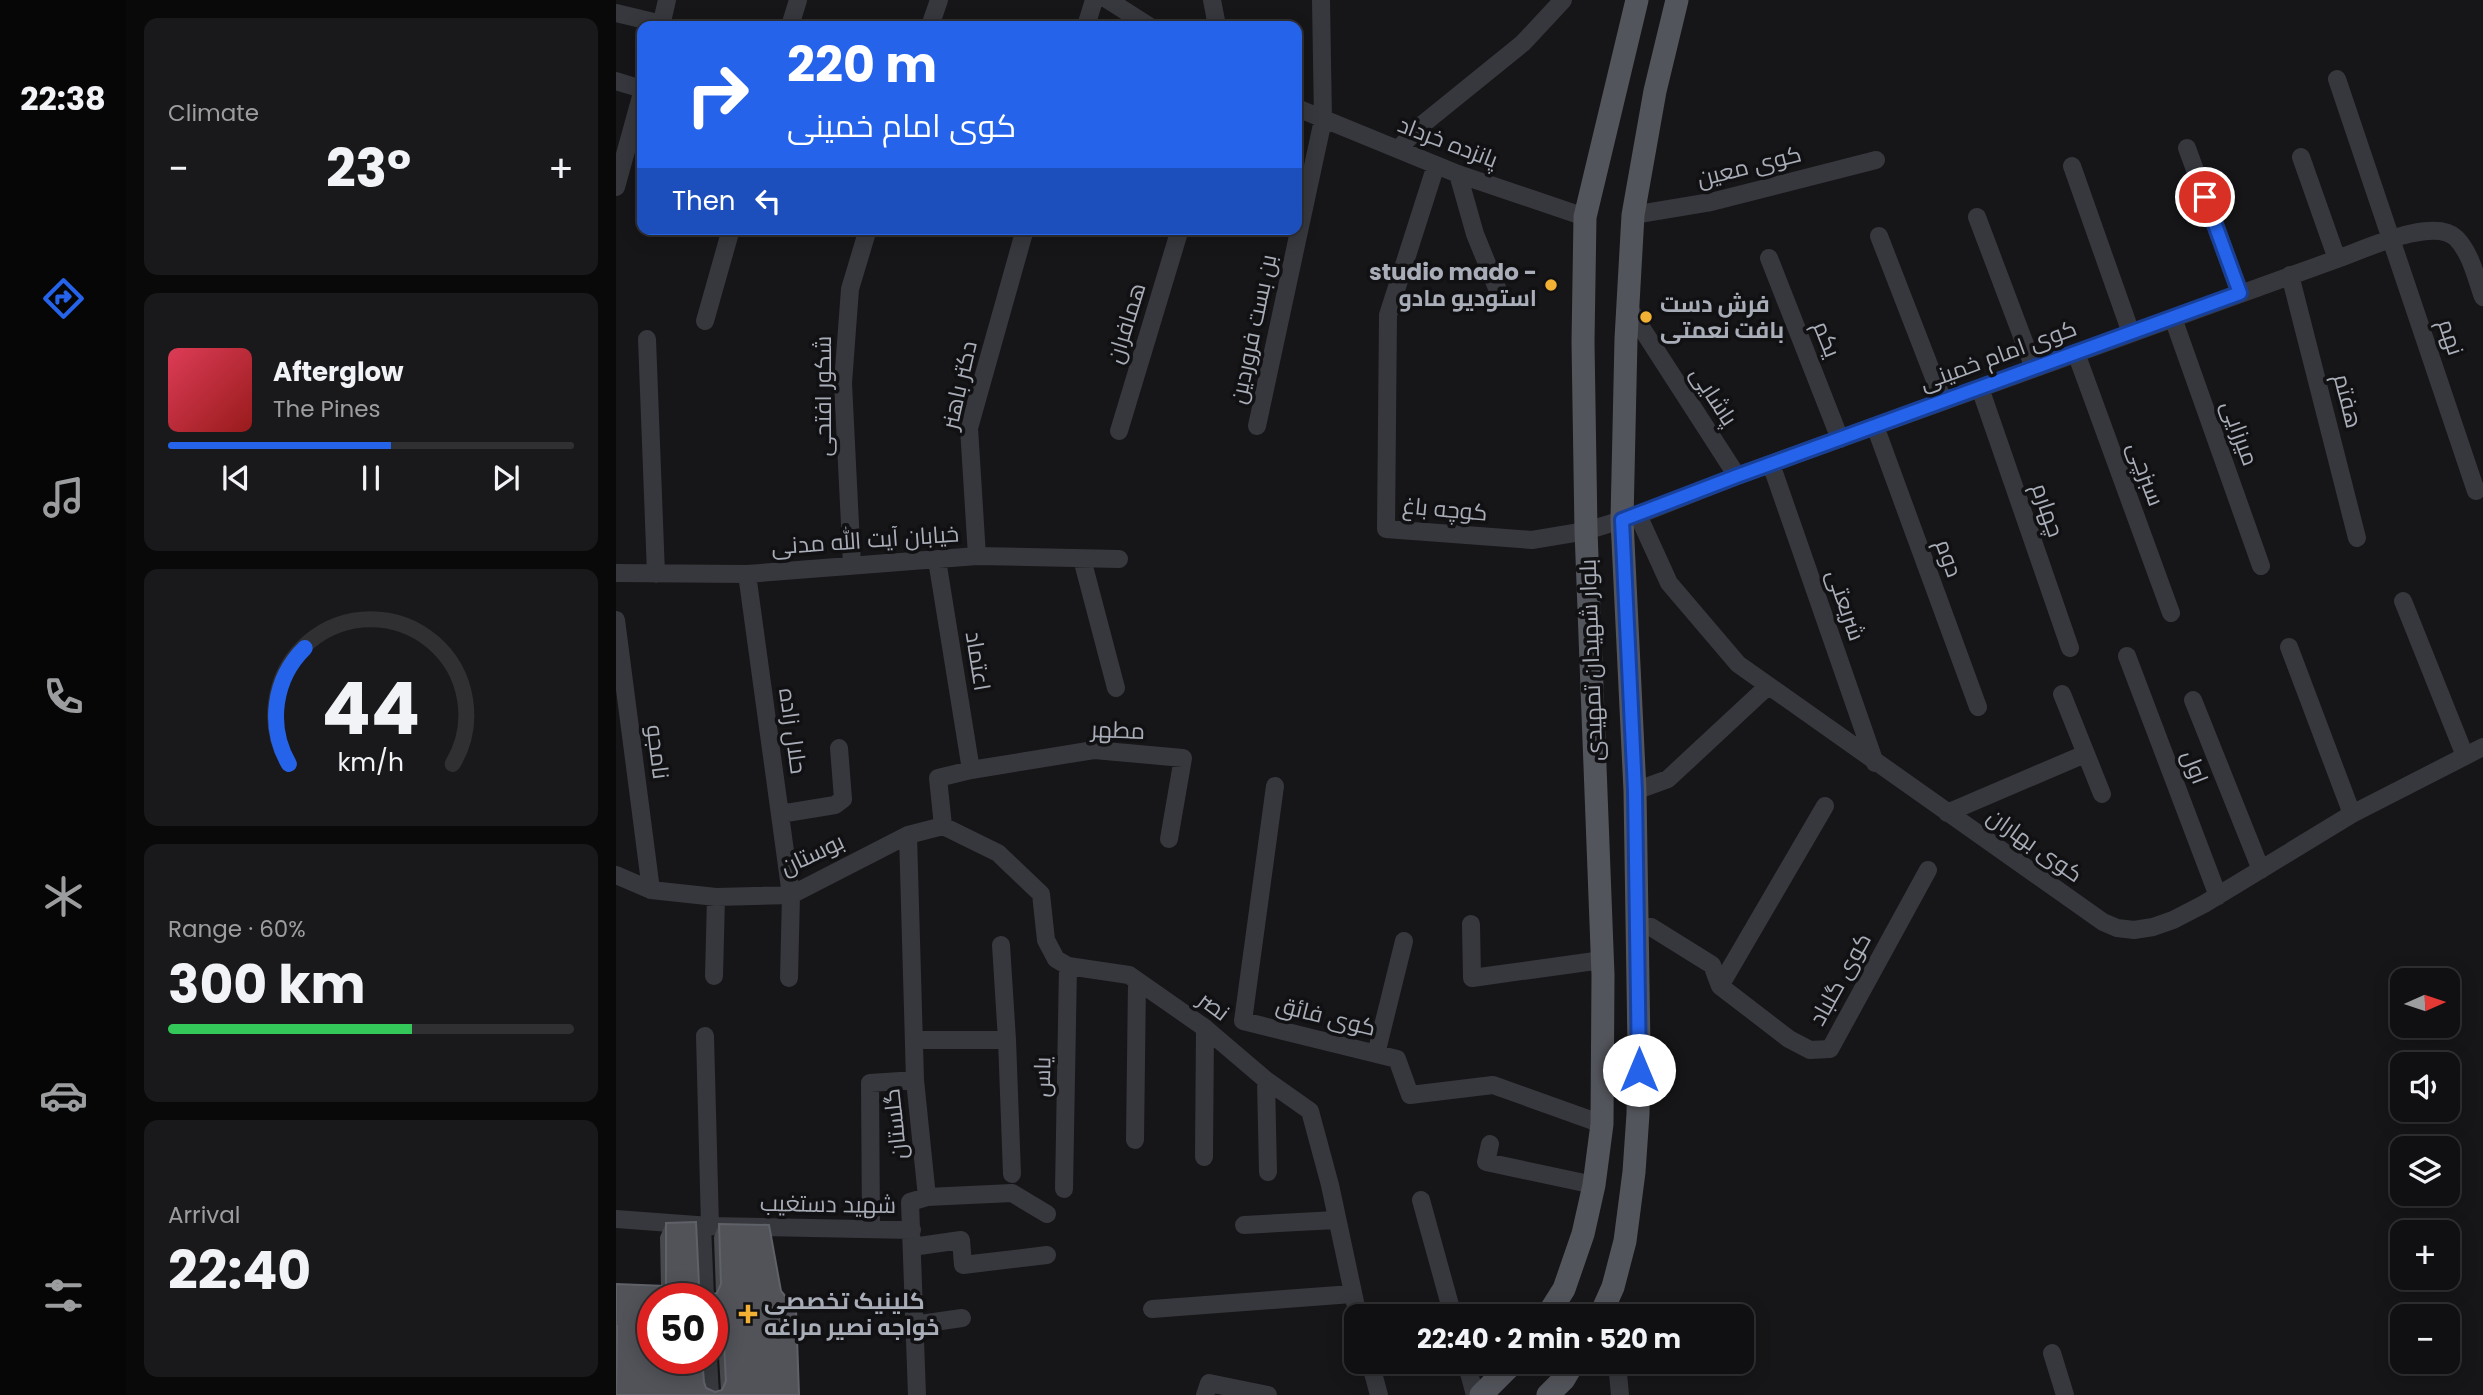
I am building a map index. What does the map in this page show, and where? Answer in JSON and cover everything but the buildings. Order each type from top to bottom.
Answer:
[{"type":"main road","name":"بلوار شهیدان تمهیدی","points":[[1554,1304],[1564,1289],[1583,1234],[1594,1185],[1602,1124],[1602,960],[1586,531],[1583,342],[1585,217],[1637,0]]},
{"type":"main road","name":"بلوار شهیدان تمهیدی","points":[[1605,1304],[1613,1287],[1625,1241],[1634,1172],[1639,1048],[1628,307],[1633,215],[1654,90],[1677,0]]},
{"type":"main road","points":[[1481,1395],[1502,1374]]},
{"type":"main road","points":[[1548,1395],[1567,1374]]},
{"type":"street","points":[[662,21],[667,0]]},
{"type":"street","points":[[792,21],[798,0]]},
{"type":"street","points":[[932,21],[939,0]]},
{"type":"street","points":[[1088,21],[1094,0]]},
{"type":"street","points":[[1108,0],[1141,21]]},
{"type":"street","points":[[1212,0],[1216,21]]},
{"type":"street","name":"بن بست فروردین","points":[[1302,217],[1323,120],[1321,0]]},
{"type":"street","points":[[1398,149],[1423,124],[1523,43],[1563,0]]},
{"type":"street","points":[[616,13],[646,21]]},
{"type":"street","name":"نهم","points":[[2337,79],[2476,491]]},
{"type":"street","points":[[616,81],[637,89]]},
{"type":"street","points":[[616,187],[620,154],[637,105]]},
{"type":"street","name":"پانزده خرداد","points":[[1302,110],[1458,174],[1585,217]]},
{"type":"street","points":[[2187,148],[2240,293]]},
{"type":"street","points":[[2301,157],[2337,259]]},
{"type":"street","name":"کوی معین","points":[[1633,215],[1711,202],[1876,160]]},
{"type":"street","name":"کوچه باغ","points":[[1436,165],[1388,315],[1386,529],[1532,540],[1586,531]]},
{"type":"street","points":[[2072,166],[2131,333]]},
{"type":"street","points":[[1458,174],[1475,234],[1499,293]]},
{"type":"street","points":[[1977,217],[2034,368]]},
{"type":"street","name":"کوی امام خمینی","points":[[1586,531],[1630,518],[1737,476],[2392,239],[2429,230],[2448,232],[2462,245],[2483,297]]},
{"type":"street","points":[[705,321],[729,235]]},
{"type":"street","name":"شکور افتحی","points":[[852,565],[843,383],[850,289],[866,235]]},
{"type":"street","name":"دکتر باهنر","points":[[977,556],[969,428],[1023,235]]},
{"type":"street","name":"همافران","points":[[1119,431],[1178,235]]},
{"type":"street","name":"بن بست فروردین","points":[[1257,426],[1298,235]]},
{"type":"street","points":[[1879,236],[1943,401]]},
{"type":"street","name":"یکم","points":[[1769,258],[1840,439]]},
{"type":"street","name":"هفتم","points":[[2290,275],[2357,538]]},
{"type":"street","name":"پاشایی","points":[[1628,307],[1737,476]]},
{"type":"street","name":"میرزایی","points":[[2173,318],[2261,566]]},
{"type":"street","points":[[647,339],[656,574]]},
{"type":"street","name":"سبزچی","points":[[2076,353],[2171,612]]},
{"type":"street","name":"چهارم","points":[[1980,388],[2070,648]]},
{"type":"street","name":"دوم","points":[[1875,426],[1978,707]]},
{"type":"street","name":"شریعتی","points":[[1771,464],[1875,763]]},
{"type":"street","name":"کوی بهاران","points":[[1630,518],[1669,583],[1738,664],[2103,922],[2117,928],[2153,928],[2173,920],[2218,896],[2352,814],[2483,747]]},
{"type":"street","name":"خیابان آیت الله مدنی","points":[[616,573],[747,574],[977,556],[1119,559]]},
{"type":"street","points":[[1082,559],[1116,688]]},
{"type":"street","name":"اعتماد","points":[[937,560],[971,770]]},
{"type":"street","name":"حلال زاده","points":[[747,574],[791,895],[789,978]]},
{"type":"street","points":[[2403,601],[2465,756]]},
{"type":"street","name":"نامجو","points":[[616,620],[651,890]]},
{"type":"street","points":[[2290,647],[2352,814]]},
{"type":"street","name":"اول","points":[[2127,656],[2218,896]]},
{"type":"street","points":[[1635,791],[1668,779],[1768,686]]},
{"type":"street","points":[[2062,694],[2102,794]]},
{"type":"street","points":[[2193,700],[2261,870]]},
{"type":"street","points":[[780,814],[835,805],[843,799],[839,748]]},
{"type":"street","name":"مطهر","points":[[971,770],[1094,750],[1183,758],[1169,839]]},
{"type":"street","points":[[1947,813],[2085,754]]},
{"type":"street","points":[[971,770],[938,778],[943,826],[998,853],[1041,894],[1046,940],[1056,959],[1068,966]]},
{"type":"street","name":"کوی فائق","points":[[1275,786],[1243,1021],[1397,1059],[1410,1095],[1493,1085],[1602,1124]]},
{"type":"street","points":[[1720,986],[1825,806]]},
{"type":"street","name":"بوستان","points":[[616,875],[651,890],[716,897],[791,895],[908,835],[943,826]]},
{"type":"street","name":"گلستان","points":[[908,835],[915,1080],[927,1197]]},
{"type":"street","name":"کوی گلباد","points":[[1637,927],[1651,927],[1712,965],[1720,986],[1789,1039],[1810,1050],[1830,1049],[1928,870]]},
{"type":"street","points":[[714,976],[716,897]]},
{"type":"street","points":[[1471,924],[1472,978],[1602,960]]},
{"type":"street","points":[[1376,1054],[1404,941]]},
{"type":"street","points":[[1001,945],[1012,1174]]},
{"type":"street","name":"نصر","points":[[1068,966],[1129,975],[1205,1028],[1266,1080],[1310,1111],[1330,1185],[1355,1304]]},
{"type":"street","name":"یاس","points":[[1064,1189],[1068,966]]},
{"type":"street","points":[[1135,1140],[1137,981]]},
{"type":"street","points":[[1203,1157],[1205,1028]]},
{"type":"street","points":[[705,1036],[705,1283]]},
{"type":"street","points":[[914,1040],[1007,1040]]},
{"type":"street","points":[[871,1229],[870,1083],[915,1080]]},
{"type":"street","points":[[1266,1080],[1268,1172]]},
{"type":"street","points":[[1490,1144],[1486,1162],[1594,1185]]},
{"type":"street","points":[[916,1395],[910,1202],[927,1197],[1012,1193],[1047,1214]]},
{"type":"street","points":[[1421,1200],[1450,1304]]},
{"type":"street","name":"شهید دستغیب","points":[[616,1219],[706,1225],[871,1229],[912,1239],[961,1240],[963,1265],[1047,1255]]},
{"type":"street","points":[[1244,1225],[1336,1220]]},
{"type":"street","points":[[1613,1287],[1614,1304]]},
{"type":"street","points":[[1152,1309],[1352,1294]]},
{"type":"street","points":[[914,1325],[962,1318]]},
{"type":"street","points":[[2052,1353],[2065,1395]]},
{"type":"street","points":[[709,1374],[710,1395]]},
{"type":"street","points":[[1373,1374],[1379,1395]]},
{"type":"street","points":[[1469,1374],[1475,1395]]},
{"type":"street","points":[[1618,1374],[1620,1395]]},
{"type":"street","points":[[1205,1395],[1209,1383],[1268,1395]]},
{"type":"place","name":"studio mado - استودیو مادو","points":[[1551,285]]},
{"type":"place","name":"فرش دست بافت نعمتی","points":[[1646,317]]},
{"type":"place","name":"کلینیک تخصصی خواجه نصیر مراغه","points":[[748,1314]]},
{"type":"route","points":[[1639,1070],[1635,791],[1622,520],[2240,293],[2205,197]]}]
